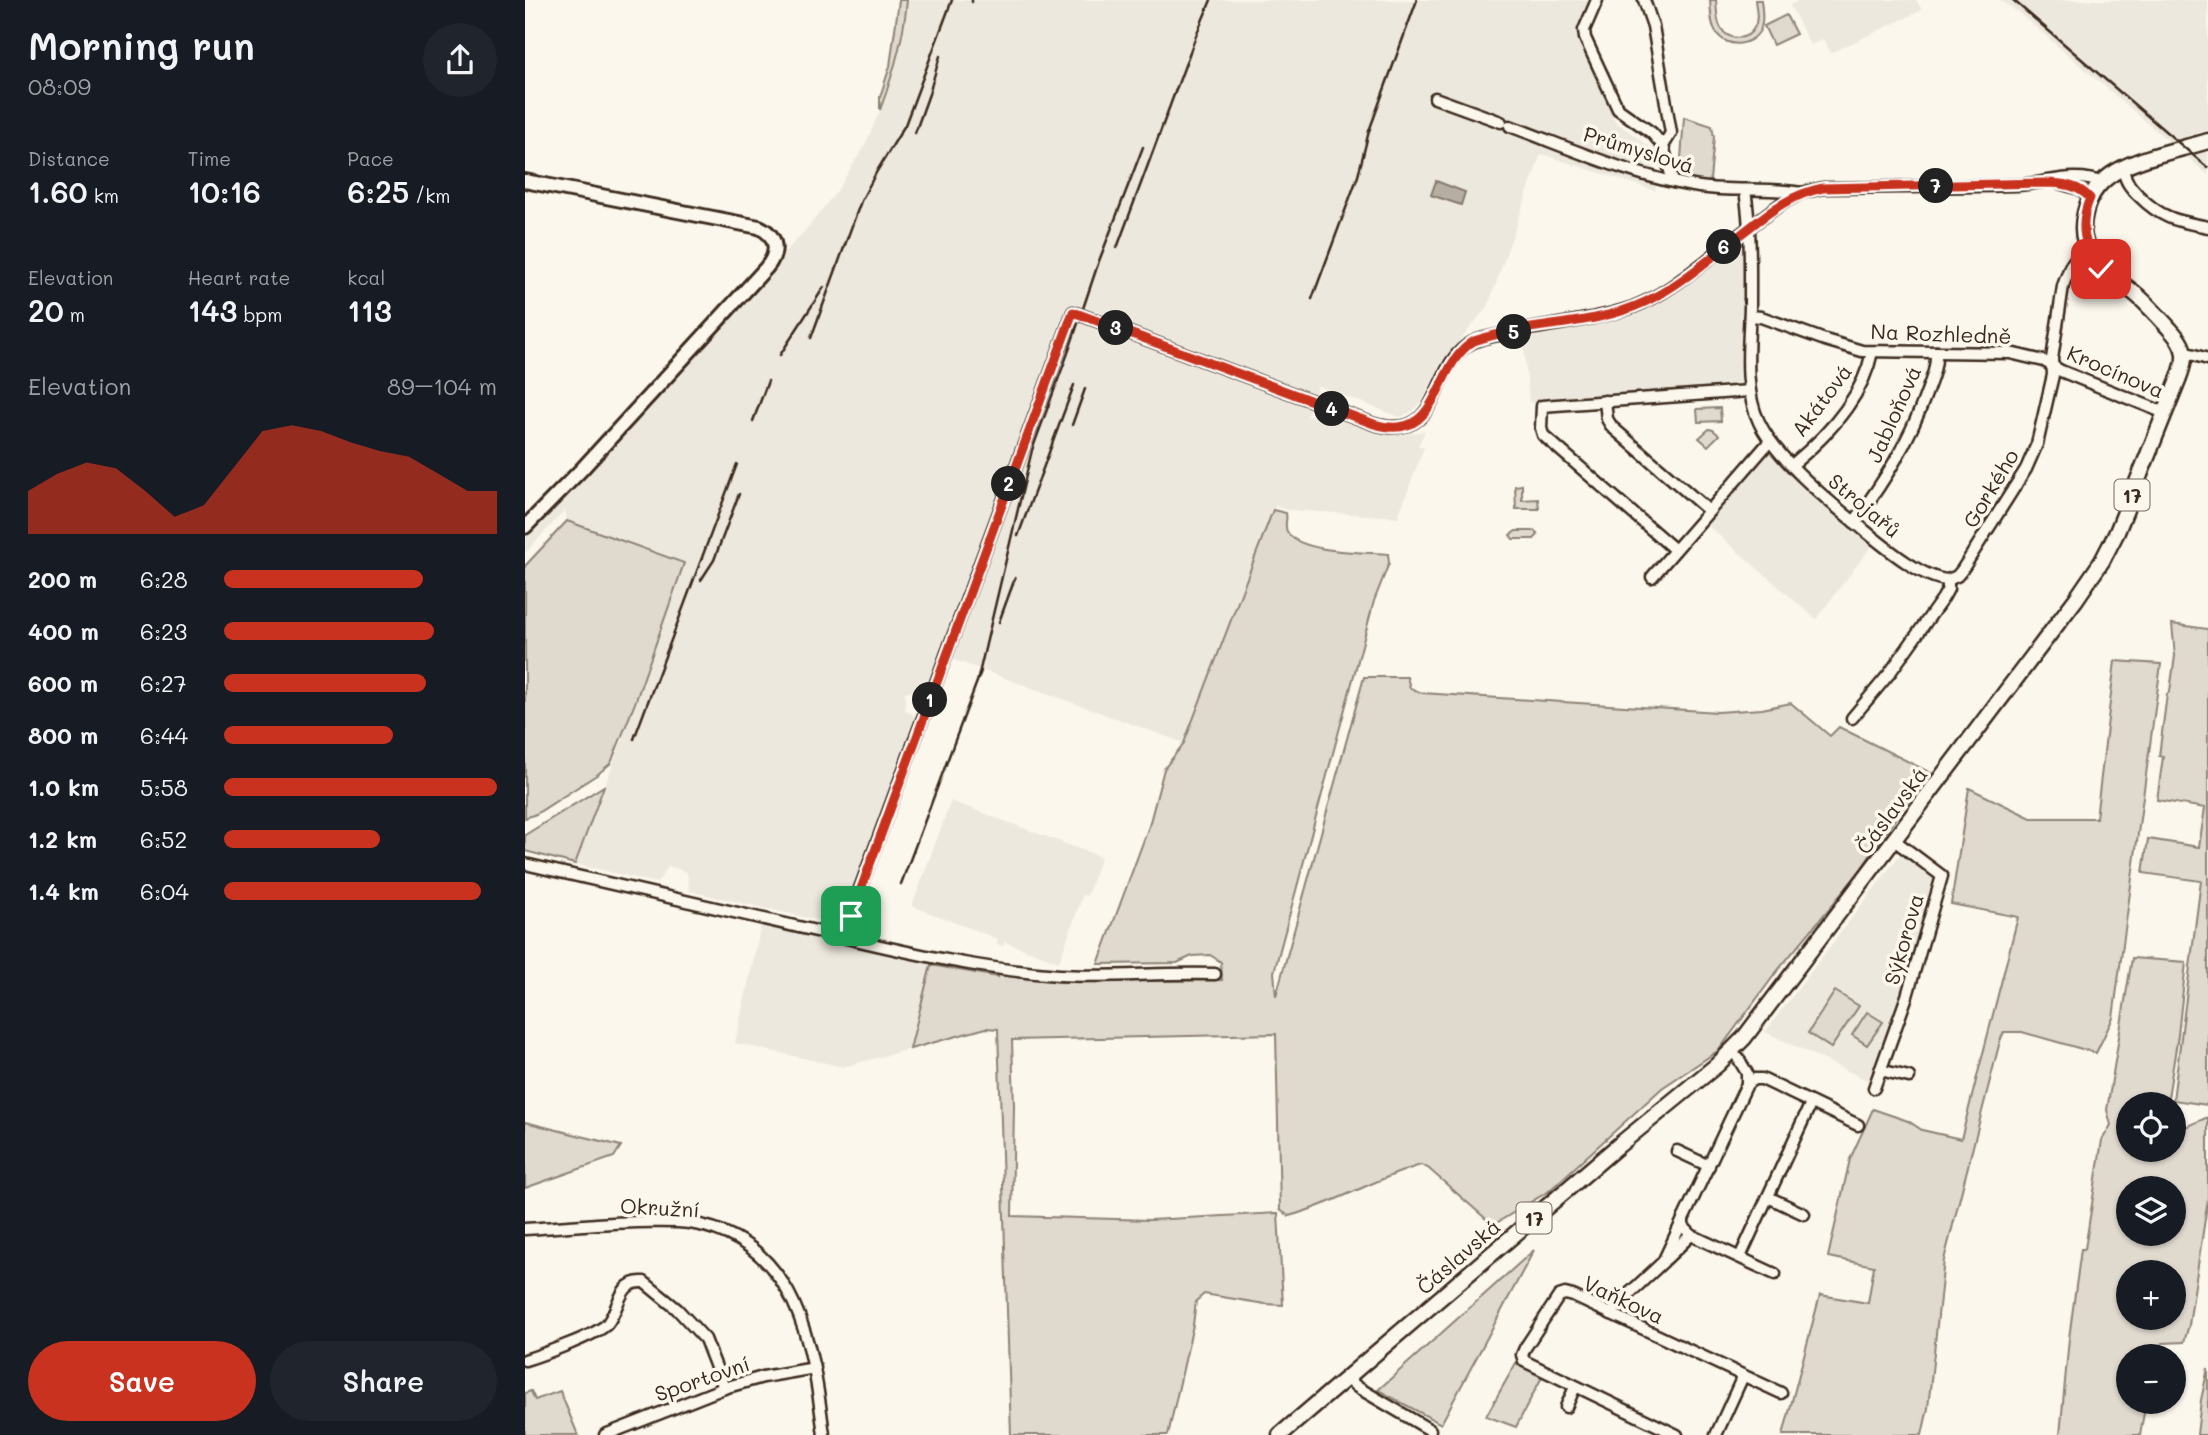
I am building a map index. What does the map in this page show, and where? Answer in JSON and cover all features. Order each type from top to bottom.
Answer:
[{"type":"main road","points":[[2184,352],[2175,336],[2149,307],[2097,264],[2086,243],[2084,219],[2090,198],[2102,183],[2123,168],[2208,141]]},
{"type":"main road","name":"Čáslavská","points":[[1280,1435],[1619,1145],[1734,1055],[2102,561],[2122,520],[2165,413],[2181,372],[2184,352]]},
{"type":"street","points":[[1597,0],[1584,30],[1585,38],[1620,112],[1648,130],[1663,146],[1673,182]]},
{"type":"street","points":[[1644,0],[1653,26],[1670,123],[1671,136],[1663,146]]},
{"type":"street","name":"Průmyslová","points":[[1435,98],[1653,177],[1700,187],[1801,193]]},
{"type":"street","points":[[2123,168],[2133,180],[2140,197],[2155,211],[2166,217],[2208,227]]},
{"type":"street","name":"Průmyslová","points":[[2045,183],[2086,178],[2102,183]]},
{"type":"street","points":[[525,181],[753,226],[770,234],[776,248],[772,261],[762,274],[525,527]]},
{"type":"street","name":"Průmyslová","points":[[842,937],[1073,312],[1374,424],[1398,427],[1411,424],[1425,413],[1453,360],[1474,341],[1588,318],[1642,303],[1684,278],[1781,204],[1801,193],[1823,188],[2060,183],[2076,187],[2090,198]]},
{"type":"street","name":"Strojařů","points":[[1745,190],[1750,227],[1749,391],[1759,424],[1770,441],[1809,483],[1854,522],[1908,563],[1934,577],[1948,580]]},
{"type":"street","name":"Gorkého","points":[[1852,718],[1889,674],[1943,598],[1948,589],[1948,580],[1962,570],[2034,454],[2053,375],[2051,364],[2063,286],[2070,267],[2086,243]]},
{"type":"street","name":"Na Rozhledně","points":[[1750,316],[1761,317],[1825,340],[1872,352],[2010,353],[2051,364]]},
{"type":"street","name":"Akátová","points":[[1792,465],[1819,440],[1849,402],[1866,374],[1872,352]]},
{"type":"street","name":"Jabloňová","points":[[1854,522],[1881,486],[1908,438],[1934,371],[1935,352]]},
{"type":"street","points":[[2184,352],[2208,359]]},
{"type":"street","name":"Krocínova","points":[[2051,364],[2061,371],[2165,413]]},
{"type":"street","points":[[1675,550],[1543,435],[1542,406],[1749,391]]},
{"type":"street","points":[[1605,401],[1607,419],[1612,427],[1709,511]]},
{"type":"street","points":[[1652,577],[1770,441]]},
{"type":"street","name":"Sýkorova","points":[[1874,1088],[1907,996],[1942,876],[1894,840]]},
{"type":"street","points":[[525,864],[949,961],[1024,972],[1090,976],[1215,974]]},
{"type":"street","points":[[1734,1055],[1762,1079],[1858,1125]]},
{"type":"street","points":[[1663,1262],[1747,1084],[1747,1073],[1734,1055]]},
{"type":"street","points":[[1880,1070],[1909,1077]]},
{"type":"street","points":[[1747,1084],[1754,1079],[1762,1079]]},
{"type":"street","points":[[1740,1257],[1811,1103]]},
{"type":"street","points":[[1677,1151],[1709,1166]]},
{"type":"street","points":[[1767,1197],[1804,1214]]},
{"type":"street","points":[[1683,1219],[1683,1226],[1691,1235],[1775,1274]]},
{"type":"street","name":"Okružní","points":[[525,1229],[680,1222],[707,1227],[760,1254],[769,1263],[789,1295],[806,1332],[815,1368],[824,1435]]},
{"type":"street","points":[[1611,1314],[1619,1303],[1691,1235]]},
{"type":"street","points":[[525,1360],[605,1326],[626,1288],[634,1282],[644,1282],[705,1339],[725,1388]]},
{"type":"street","name":"Vaňkova","points":[[1677,1435],[1527,1364],[1523,1359],[1523,1352],[1554,1301],[1562,1294],[1781,1393]]},
{"type":"street","name":"Sportovní","points":[[605,1435],[725,1388],[763,1377],[815,1368]]},
{"type":"street","points":[[1716,1435],[1744,1376]]},
{"type":"street","points":[[1347,1378],[1357,1387],[1430,1430]]},
{"type":"street","points":[[1566,1407],[1575,1387]]},
{"type":"shaded area","points":[[899,0],[907,0],[901,42],[880,110],[880,97],[890,66]]},
{"type":"shaded area","points":[[907,0],[1594,0],[1577,37],[1615,121],[1650,147],[1656,191],[1541,154],[1488,306],[1440,365],[1423,400],[1413,411],[1400,417],[1318,386],[1307,417],[1324,411],[1380,432],[1402,435],[1425,431],[1418,446],[1424,447],[1398,517],[1288,510],[1275,506],[1184,743],[938,654],[927,686],[917,691],[905,692],[905,710],[916,718],[844,910],[834,920],[826,922],[689,891],[687,872],[669,866],[657,883],[575,864],[684,563],[567,521],[565,510],[525,553],[525,538],[809,226],[837,191],[865,145],[880,110],[897,58]]},
{"type":"shaded area","points":[[1710,0],[1716,0],[1717,18],[1721,28],[1728,35],[1738,38],[1747,35],[1756,25],[1755,0],[1761,0],[1763,14],[1758,34],[1740,44],[1721,38],[1713,25]]},
{"type":"shaded area","points":[[1800,0],[1916,0],[1922,10],[1831,53],[1823,39],[1810,45],[1790,5]]},
{"type":"shaded area","points":[[2000,0],[2208,0],[2208,130],[2187,136],[2208,154],[2208,175],[2019,13]]},
{"type":"shaded area","points":[[1786,15],[1796,34],[1773,45],[1764,26]]},
{"type":"shaded area","points":[[1684,117],[1712,126],[1714,137],[1710,180],[1707,183],[1686,179],[1681,159]]},
{"type":"shaded area","points":[[1436,181],[1465,192],[1461,205],[1431,195]]},
{"type":"shaded area","points":[[1737,243],[1742,243],[1744,248],[1744,386],[1529,402],[1525,339],[1637,310],[1687,282]]},
{"type":"shaded area","points":[[1720,408],[1721,421],[1698,422],[1697,409]]},
{"type":"shaded area","points":[[1709,429],[1719,435],[1708,446],[1699,438]]},
{"type":"shaded area","points":[[1771,450],[1803,482],[1874,543],[1816,619],[1707,525]]},
{"type":"shaded area","points":[[1522,485],[1522,500],[1538,499],[1539,509],[1516,509],[1515,486]]},
{"type":"shaded area","points":[[1273,510],[1286,513],[1287,531],[1295,540],[1319,548],[1388,554],[1389,563],[1374,601],[1274,972],[1276,996],[1364,677],[1407,677],[1410,688],[1422,693],[1718,712],[1762,709],[1791,703],[1830,736],[1839,727],[1931,773],[1904,806],[1857,875],[1778,970],[1719,1050],[1662,1088],[1549,1191],[1493,1225],[1428,1168],[1421,1165],[1306,1211],[1289,1216],[1280,1210],[1276,1034],[1012,1040],[1012,1216],[1150,1220],[1278,1213],[1283,1305],[1204,1294],[1196,1301],[1168,1435],[1011,1435],[998,1029],[986,1028],[910,1049],[931,965],[998,977],[1061,982],[1222,980],[1221,962],[1210,955],[1192,956],[1177,963],[1098,964],[1149,826],[1164,769],[1184,743]]},
{"type":"shaded area","points":[[567,521],[684,563],[611,763],[536,814],[525,818],[525,566]]},
{"type":"shaded area","points":[[1516,531],[1535,531],[1538,535],[1534,539],[1513,539],[1510,535]]},
{"type":"shaded area","points":[[2172,624],[2208,629],[2208,1105],[2186,1102],[2186,1092],[2174,1092],[2201,881],[2143,873],[2148,839],[2199,847],[2205,808],[2157,800],[2163,757],[2159,756],[2175,656]]},
{"type":"shaded area","points":[[2115,661],[2161,664],[2113,1018],[2096,1053],[2022,1032],[2004,1032],[1944,1260],[1928,1408],[1922,1435],[1783,1435],[1820,1295],[1868,1303],[1874,1266],[1828,1257],[1850,1159],[1873,1109],[1908,1121],[1922,1130],[1961,1139],[2018,917],[1951,904],[1969,788],[2031,818],[2096,818]]},
{"type":"shaded area","points":[[604,786],[575,864],[525,851],[525,835]]},
{"type":"shaded area","points":[[951,801],[1101,857],[1087,896],[1083,895],[1059,962],[1005,942],[1003,946],[996,944],[998,939],[912,906]]},
{"type":"shaded area","points":[[1901,853],[1936,878],[1903,994],[1873,1083],[1765,1032]]},
{"type":"shaded area","points":[[761,925],[931,965],[910,1049],[843,1067],[735,1043]]},
{"type":"shaded area","points":[[2132,958],[2186,962],[2169,1092],[2116,1092],[2116,1162],[2186,1162],[2186,1127],[2208,1117],[2208,1199],[2189,1325],[2184,1342],[2116,1344],[2116,1414],[2144,1414],[2140,1435],[2060,1435],[2081,1249],[2085,1249],[2102,1140],[2111,1125],[2107,1110]]},
{"type":"shaded area","points":[[1835,991],[1859,1006],[1831,1048],[1808,1033]]},
{"type":"shaded area","points":[[1867,1012],[1883,1022],[1867,1045],[1852,1035]]},
{"type":"shaded area","points":[[525,1122],[621,1146],[614,1157],[525,1188]]},
{"type":"shaded area","points":[[1534,1250],[1441,1424],[1378,1390]]},
{"type":"shaded area","points":[[1516,1363],[1543,1375],[1516,1427],[1486,1416]]},
{"type":"shaded area","points":[[2208,1368],[2208,1435],[2197,1435],[2201,1400]]},
{"type":"shaded area","points":[[531,1391],[535,1400],[560,1391],[578,1435],[525,1435],[525,1393]]},
{"type":"railway","points":[[811,338],[861,201],[905,125],[952,0]]},
{"type":"railway","points":[[1117,248],[1211,0]]},
{"type":"railway","points":[[1312,299],[1358,176],[1369,131],[1417,0]]},
{"type":"railway","points":[[2013,0],[2208,168]]},
{"type":"railway","points":[[915,133],[940,56]]},
{"type":"railway","points":[[978,678],[1032,450],[1099,261],[1143,147]]},
{"type":"railway","points":[[780,355],[824,287]]},
{"type":"railway","points":[[753,421],[768,381]]},
{"type":"railway","points":[[1018,536],[1074,385]]},
{"type":"railway","points":[[1072,425],[1085,389]]},
{"type":"railway","points":[[634,739],[737,464]]},
{"type":"railway","points":[[701,580],[714,560],[739,494]]},
{"type":"railway","points":[[999,622],[1015,578]]},
{"type":"railway","points":[[901,884],[981,671]]},
{"type":"route","points":[[851,916],[1073,312],[1391,428],[1411,424],[1425,413],[1453,360],[1474,341],[1596,317],[1654,298],[1781,204],[1793,196],[1811,190],[2045,183],[2069,185],[2080,189],[2090,198],[2083,232],[2090,254],[2101,269]]}]
